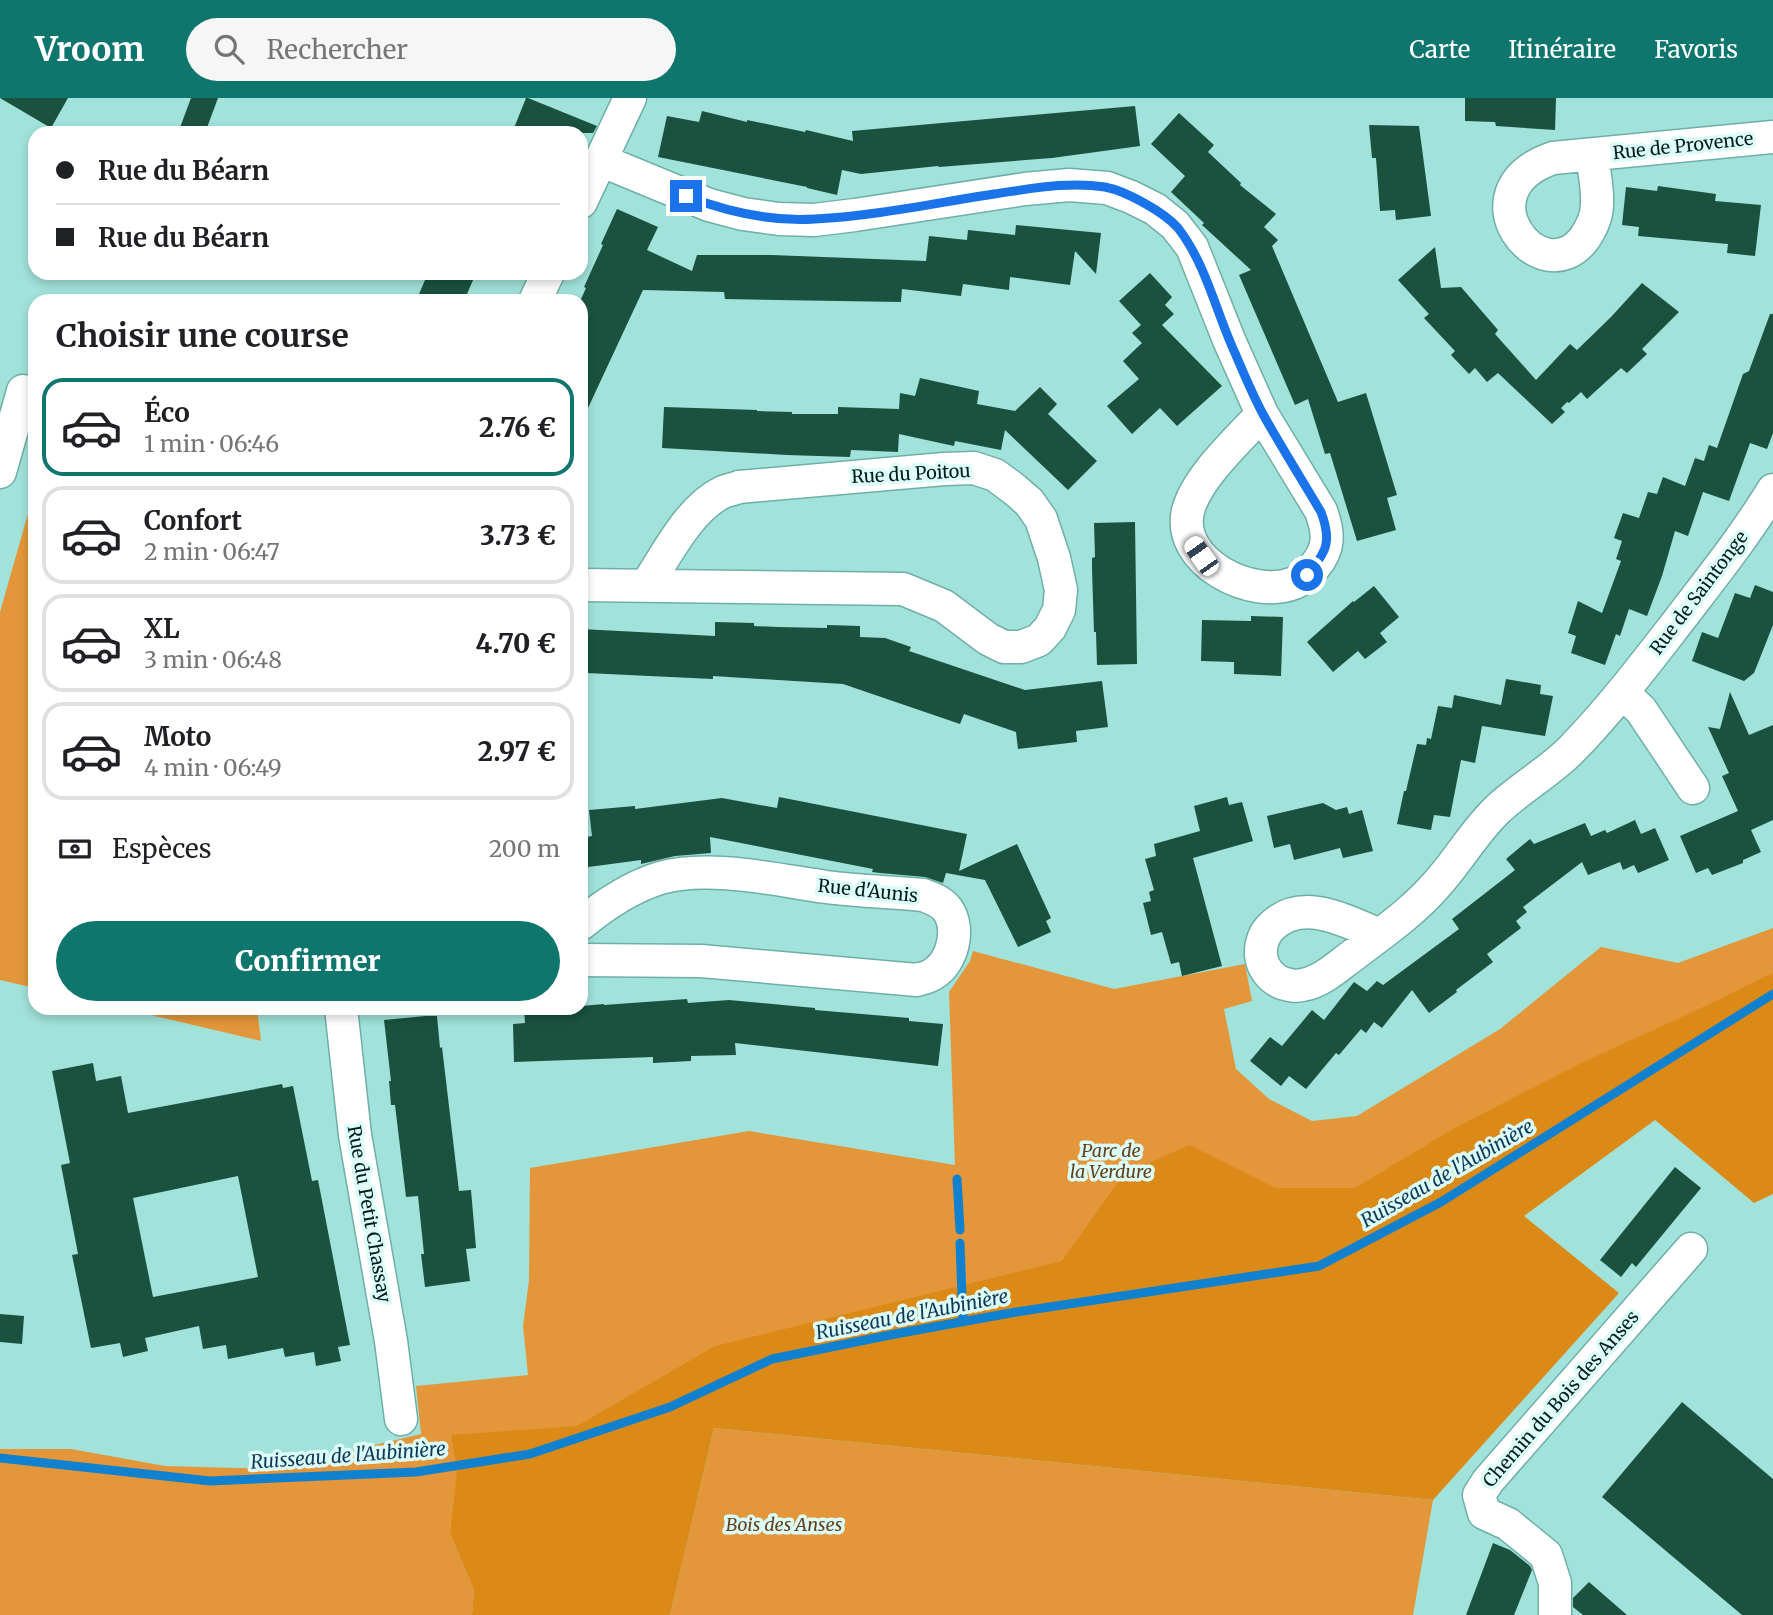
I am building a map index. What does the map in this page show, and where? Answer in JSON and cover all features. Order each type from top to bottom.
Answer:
[{"type":"street","points":[[588,187],[629,98]]},
{"type":"street","name":"Rue de Provence","points":[[1592,155],[1773,138]]},
{"type":"street","points":[[600,160],[709,205],[743,214],[779,219],[814,220],[1069,185],[1107,188],[1154,209],[1175,225],[1192,247],[1262,414],[1321,512],[1327,528],[1326,547],[1318,563],[1307,575],[1294,583],[1262,588],[1242,583],[1214,569],[1201,556],[1187,529],[1187,513],[1204,478],[1262,414]]},
{"type":"street","points":[[0,471],[19,389]]},
{"type":"street","name":"Rue du Poitou","points":[[588,585],[646,586],[903,589],[944,606],[988,639],[1004,647],[1021,647],[1039,640],[1050,628],[1059,610],[1061,590],[1041,519],[1029,502],[995,475],[974,468],[944,468],[739,487],[723,492],[706,503],[690,520],[646,586]]},
{"type":"street","name":"Rue de Saintonge","points":[[1380,935],[1435,888],[1496,810],[1546,773],[1570,751],[1623,693],[1726,559],[1773,490]]},
{"type":"street","points":[[1623,693],[1641,710],[1693,788]]},
{"type":"street","name":"Rue d'Aunis","points":[[588,917],[629,892],[660,878],[688,873],[728,874],[923,895],[946,907],[954,934],[952,950],[943,966],[932,975],[917,980],[701,961],[588,960]]},
{"type":"street","name":"Rue du Petit Chassay","points":[[342,1015],[355,1135],[391,1341],[401,1419]]},
{"type":"street","name":"Chemin du Bois des Anses","points":[[1555,1615],[1555,1583],[1546,1555],[1508,1524],[1484,1513],[1479,1495],[1488,1481],[1691,1249]]},
{"type":"green space","points":[[28,514],[28,986],[0,980],[0,612]]},
{"type":"green space","name":"Parc de la Verdure","points":[[1773,928],[1773,1011],[1475,1204],[964,1339],[583,1462],[450,1534],[474,1590],[472,1615],[0,1615],[0,1449],[71,1449],[165,1466],[274,1469],[421,1434],[416,1386],[528,1375],[523,1326],[529,1280],[530,1168],[749,1131],[955,1165],[949,992],[970,961],[973,951],[1114,989],[1245,964],[1252,1001],[1224,1009],[1236,1069],[1269,1099],[1312,1121],[1357,1116],[1500,1029],[1601,947],[1678,963]]},
{"type":"green space","points":[[151,1015],[258,1015],[261,1041]]},
{"type":"green space","name":"Bois des Anses","points":[[714,1428],[1433,1500],[1413,1615],[670,1615]]},
{"type":"shaded area","points":[[1773,973],[1773,1194],[1754,1203],[1655,1120],[1524,1216],[1619,1293],[1433,1500],[714,1428],[670,1615],[472,1615],[474,1590],[450,1534],[457,1471],[451,1435],[577,1426],[715,1346],[1062,1261],[1123,1175],[1189,1145],[1276,1188],[1355,1188],[1453,1129],[1581,1063]]},
{"type":"building","points":[[0,98],[68,98],[52,126],[48,126]]},
{"type":"building","points":[[191,98],[218,98],[208,126],[181,126]]},
{"type":"building","points":[[528,98],[597,126],[593,133],[588,133],[588,126],[515,126]]},
{"type":"building","points":[[1465,98],[1556,98],[1555,130],[1465,121]]},
{"type":"building","points":[[1135,106],[1140,146],[1052,158],[861,174],[842,170],[837,195],[658,157],[667,116],[699,122],[702,111],[853,141],[852,131]]},
{"type":"building","points":[[1179,113],[1214,145],[1208,152],[1241,183],[1240,185],[1276,214],[1264,227],[1278,240],[1272,246],[1338,402],[1366,393],[1397,495],[1387,498],[1396,530],[1357,541],[1330,453],[1325,454],[1308,399],[1295,405],[1239,275],[1251,270],[1171,192],[1185,176],[1151,144]]},
{"type":"building","points":[[1369,125],[1419,126],[1431,216],[1396,220],[1395,210],[1380,211],[1376,158],[1372,158]]},
{"type":"building","points":[[1658,186],[1716,194],[1715,201],[1761,205],[1755,256],[1727,253],[1728,244],[1638,236],[1639,227],[1622,225],[1626,187],[1657,191]]},
{"type":"building","points":[[617,209],[658,227],[647,250],[692,271],[697,255],[926,261],[929,236],[967,240],[968,230],[1015,235],[1016,225],[1101,233],[1096,274],[1075,251],[1070,285],[1010,277],[1009,290],[963,284],[961,296],[902,289],[901,302],[725,299],[724,292],[643,290],[588,408],[588,294],[583,294],[603,245],[601,244]]},
{"type":"building","points":[[1435,247],[1441,288],[1461,287],[1498,330],[1495,334],[1536,380],[1570,344],[1577,350],[1642,283],[1679,312],[1642,349],[1647,354],[1627,373],[1621,368],[1587,399],[1581,392],[1561,408],[1565,412],[1552,424],[1498,373],[1487,382],[1475,368],[1469,374],[1451,355],[1455,351],[1424,318],[1429,314],[1398,280]]},
{"type":"building","points":[[1150,273],[1172,297],[1165,305],[1174,314],[1162,325],[1222,386],[1177,426],[1160,408],[1132,434],[1107,406],[1139,379],[1123,361],[1142,343],[1132,333],[1141,325],[1119,301]]},
{"type":"building","points":[[425,280],[473,280],[467,294],[419,294]]},
{"type":"building","points":[[1770,314],[1773,314],[1773,433],[1767,449],[1750,443],[1729,501],[1703,492],[1688,536],[1675,531],[1647,616],[1629,609],[1620,636],[1616,634],[1605,665],[1571,653],[1576,636],[1568,633],[1578,601],[1602,613],[1621,561],[1616,559],[1622,541],[1614,538],[1623,513],[1639,518],[1648,492],[1657,494],[1663,477],[1685,486],[1695,458],[1704,461],[1709,445],[1717,448],[1743,374],[1749,371]]},
{"type":"building","points":[[920,378],[979,391],[977,404],[1015,411],[1040,387],[1057,404],[1048,414],[1097,461],[1068,490],[1005,430],[1001,450],[955,441],[954,446],[899,434],[898,452],[851,450],[850,457],[662,448],[664,407],[792,414],[838,414],[838,407],[899,409],[900,393],[915,396]]},
{"type":"building","points":[[1135,522],[1137,664],[1097,665],[1092,569],[1092,558],[1095,557],[1094,523]]},
{"type":"building","points":[[1755,585],[1773,592],[1773,625],[1754,673],[1744,681],[1692,661],[1702,632],[1718,638],[1735,593],[1750,598]]},
{"type":"building","points":[[1374,586],[1399,617],[1380,633],[1387,642],[1365,659],[1358,651],[1333,672],[1307,642]]},
{"type":"building","points":[[1251,616],[1283,617],[1281,676],[1234,674],[1234,662],[1201,661],[1202,620],[1251,621]]},
{"type":"building","points":[[715,622],[778,627],[860,626],[860,637],[885,638],[911,647],[909,651],[1025,690],[1102,681],[1108,727],[1076,731],[1077,742],[1018,749],[1016,732],[964,714],[960,724],[843,684],[713,676],[713,679],[588,673],[588,629],[715,636]]},
{"type":"building","points":[[1506,679],[1541,685],[1540,694],[1553,696],[1545,736],[1482,726],[1475,763],[1461,760],[1450,817],[1434,815],[1431,830],[1397,824],[1417,744],[1426,745],[1427,738],[1431,739],[1438,706],[1452,708],[1454,695],[1501,705]]},
{"type":"building","points":[[1730,692],[1749,735],[1773,725],[1773,820],[1751,830],[1761,852],[1743,860],[1743,863],[1712,875],[1708,868],[1696,873],[1680,836],[1738,811],[1722,776],[1729,773],[1708,727],[1720,729]]},
{"type":"building","points":[[779,797],[967,834],[959,871],[1017,844],[1051,918],[1046,921],[1051,932],[1018,947],[985,880],[946,873],[943,883],[925,877],[872,872],[873,869],[710,837],[711,853],[675,856],[641,864],[641,860],[588,867],[588,837],[592,836],[589,810],[635,806],[635,809],[722,798],[777,808]]},
{"type":"building","points":[[1227,797],[1229,805],[1242,802],[1253,841],[1193,858],[1222,966],[1182,976],[1179,962],[1171,964],[1162,932],[1151,935],[1143,903],[1151,901],[1149,892],[1154,890],[1145,859],[1156,856],[1154,844],[1200,831],[1194,806]]},
{"type":"building","points":[[1323,803],[1336,810],[1347,807],[1349,814],[1362,810],[1373,851],[1343,858],[1340,848],[1294,860],[1290,844],[1274,848],[1267,816]]},
{"type":"building","points":[[1635,820],[1641,834],[1655,828],[1669,860],[1638,873],[1634,865],[1623,870],[1620,862],[1588,875],[1582,862],[1523,907],[1527,912],[1516,921],[1521,928],[1487,954],[1493,962],[1429,1013],[1412,990],[1382,1028],[1374,1022],[1366,1033],[1361,1029],[1339,1055],[1336,1053],[1306,1089],[1289,1076],[1281,1086],[1250,1061],[1270,1037],[1282,1046],[1312,1010],[1324,1020],[1354,982],[1367,991],[1377,981],[1383,985],[1459,929],[1452,919],[1515,870],[1506,859],[1530,839],[1534,844],[1585,823],[1591,836],[1605,830],[1607,833]]},
{"type":"building","points":[[687,999],[688,1003],[729,1000],[909,1018],[909,1021],[943,1024],[938,1066],[735,1043],[736,1055],[691,1056],[691,1061],[653,1063],[653,1057],[514,1062],[513,1024],[525,1023],[524,1015],[588,1015],[588,1005]]},
{"type":"building","points":[[437,1016],[459,1191],[471,1190],[476,1248],[466,1249],[470,1281],[425,1287],[418,1196],[406,1197],[395,1105],[391,1105],[384,1020]]},
{"type":"building","points":[[93,1063],[96,1081],[121,1076],[128,1113],[282,1084],[283,1088],[293,1086],[312,1181],[318,1180],[350,1345],[338,1347],[341,1361],[316,1366],[314,1352],[285,1357],[283,1348],[228,1359],[226,1345],[203,1349],[199,1326],[145,1338],[148,1351],[123,1357],[120,1343],[91,1348],[72,1255],[78,1254],[61,1165],[70,1163],[52,1071]],"holes":[[[238,1176],[258,1277],[153,1297],[133,1198]]]},
{"type":"building","points":[[1675,1167],[1701,1188],[1636,1267],[1632,1263],[1621,1277],[1600,1260]]},
{"type":"building","points":[[0,1314],[24,1316],[22,1344],[0,1342]]},
{"type":"building","points":[[1682,1402],[1773,1479],[1773,1615],[1742,1615],[1602,1497]]},
{"type":"building","points":[[1493,1543],[1510,1550],[1532,1570],[1514,1615],[1466,1615]]},
{"type":"building","points":[[1589,1582],[1627,1615],[1583,1615],[1573,1607],[1573,1598]]},
{"type":"waterway","name":"Ruisseau de l'Aubinière","points":[[0,1458],[210,1481],[416,1472],[530,1454],[670,1407],[772,1359],[1016,1312],[1319,1266],[1441,1202],[1773,994]]},
{"type":"waterway","points":[[957,1179],[960,1230]]},
{"type":"waterway","points":[[960,1243],[963,1322]]},
{"type":"route","points":[[686,196],[743,214],[814,220],[1069,185],[1107,188],[1154,209],[1175,225],[1192,247],[1262,414],[1321,512],[1327,528],[1326,547],[1318,563],[1307,575]]}]
